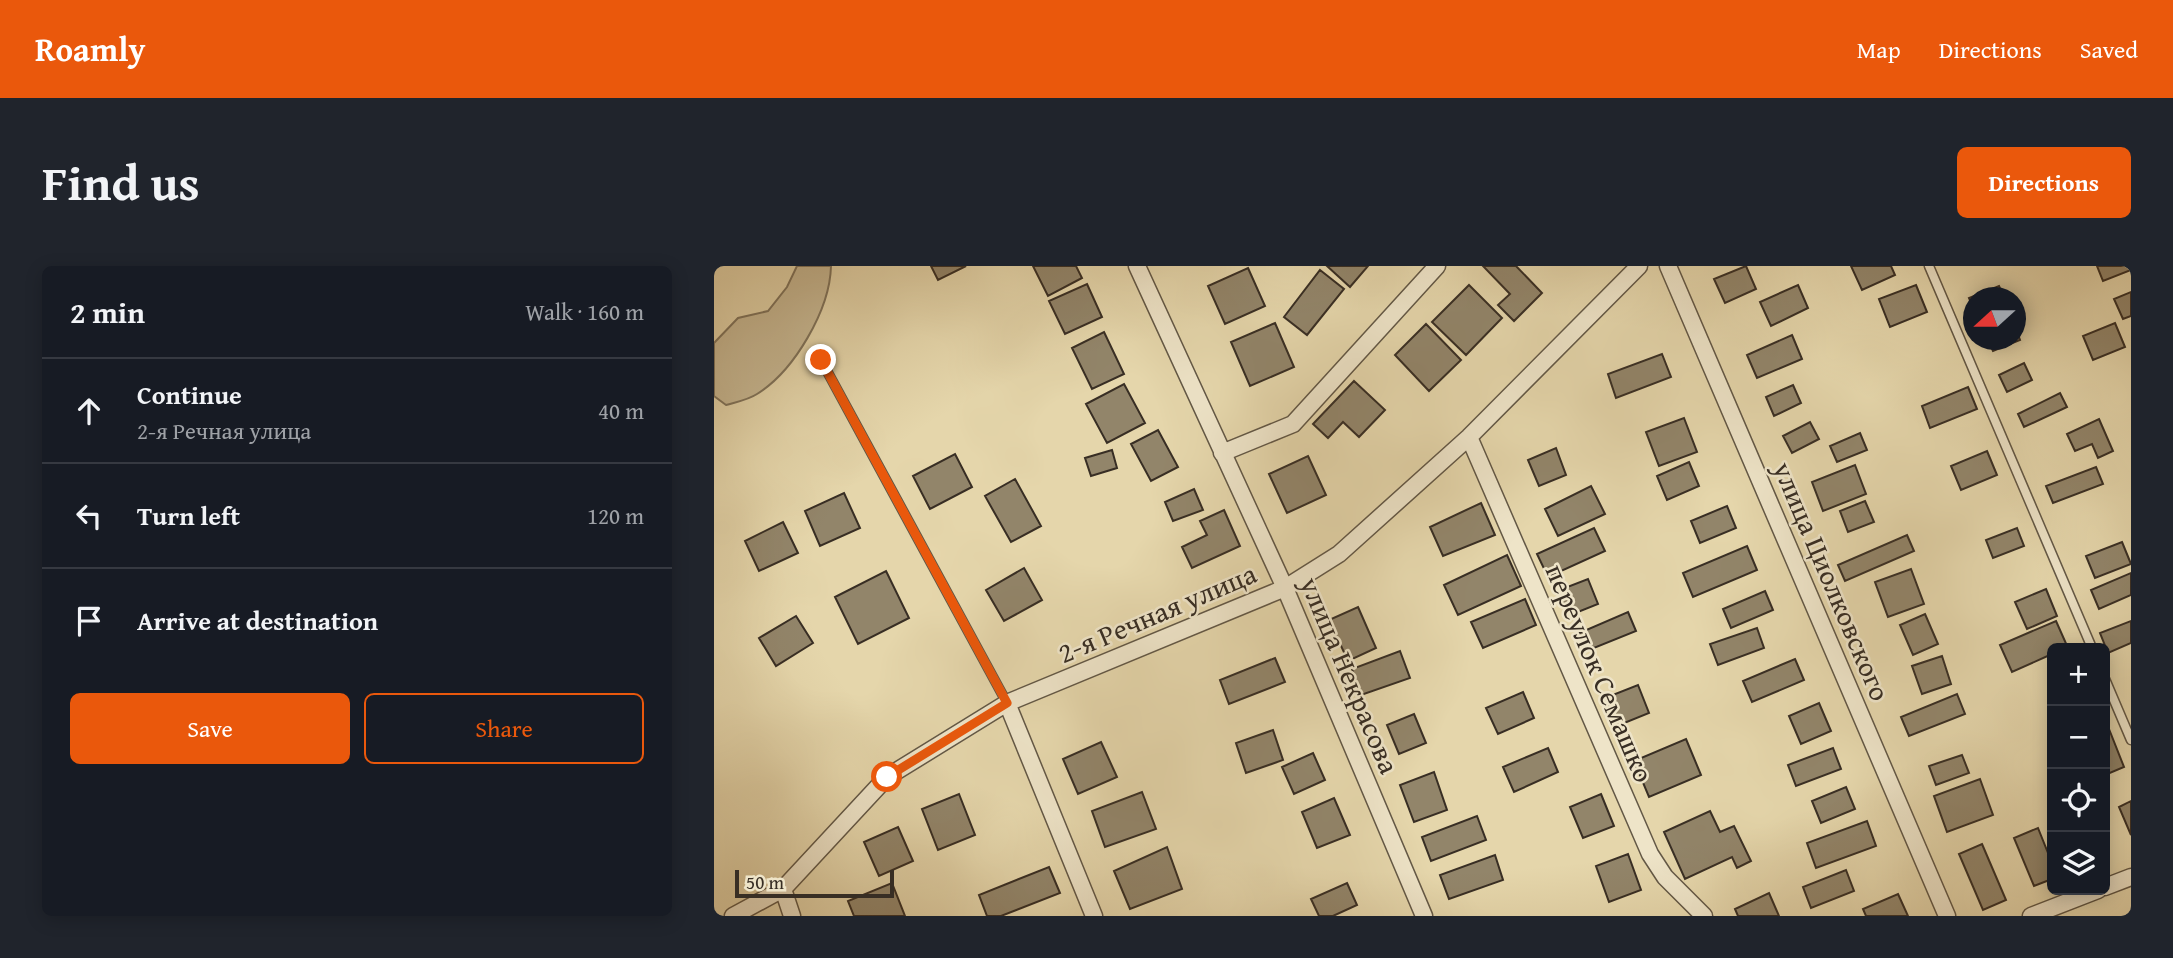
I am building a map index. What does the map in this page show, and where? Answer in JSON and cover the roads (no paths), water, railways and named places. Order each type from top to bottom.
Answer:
[{"type":"street","name":"улица Некрасова","points":[[1137,266],[1285,588],[1424,916]]},
{"type":"street","points":[[1222,453],[1293,424],[1437,266]]},
{"type":"street","name":"2-я Речная улица","points":[[733,916],[783,889],[887,777],[1007,703],[1285,588],[1339,554],[1469,437],[1639,266]]},
{"type":"street","name":"улица Циолковского","points":[[1668,266],[1947,916]]},
{"type":"street","name":"переулок Семашко","points":[[1469,437],[1650,854],[1665,877],[1704,916]]},
{"type":"street","points":[[1007,703],[1094,916]]},
{"type":"street","points":[[2110,885],[2131,877]]},
{"type":"street","points":[[783,889],[792,916]]},
{"type":"street","points":[[2031,916],[2085,895]]},
{"type":"lane","points":[[1929,266],[2090,643]]},
{"type":"lane","points":[[821,360],[1007,703]]},
{"type":"lane","points":[[2110,691],[2131,740]]}]
